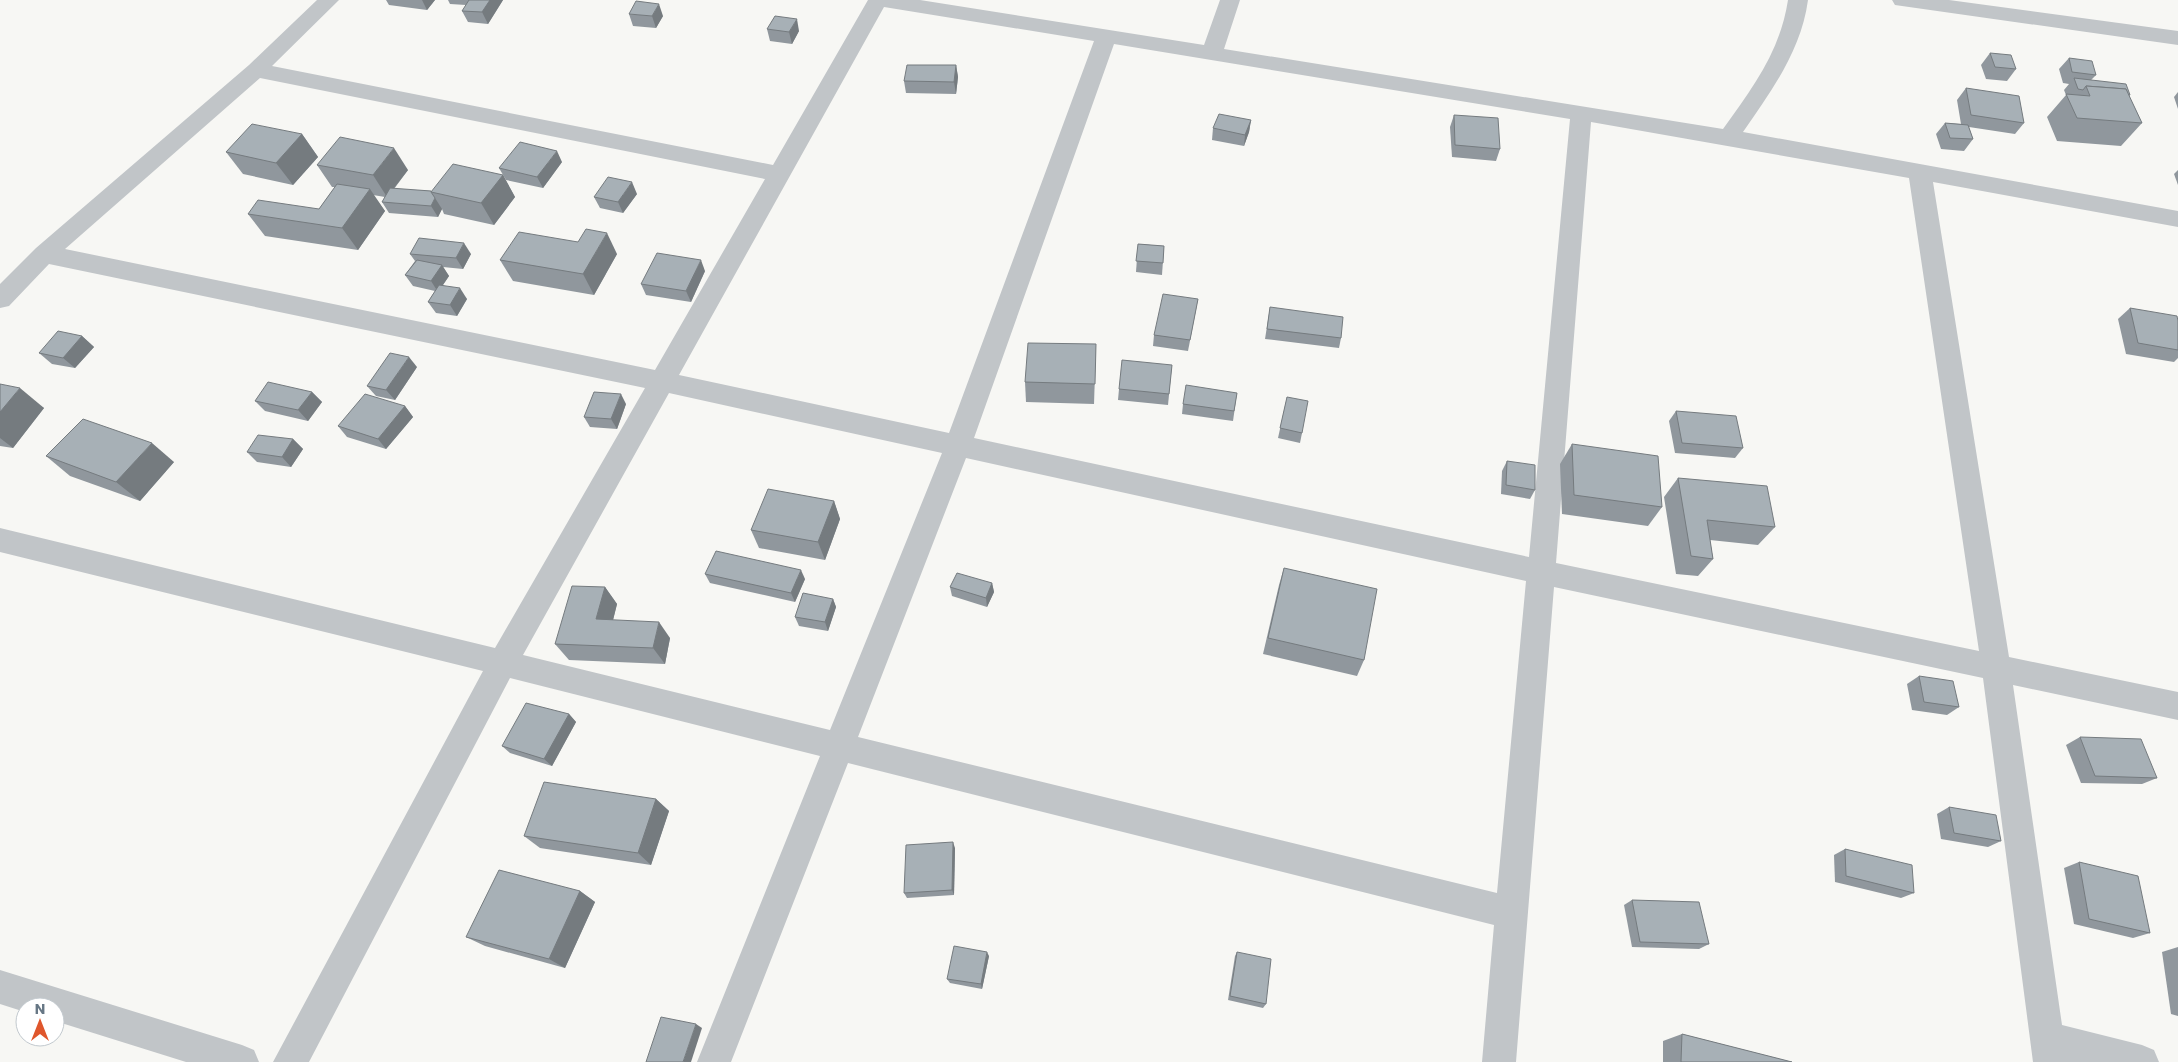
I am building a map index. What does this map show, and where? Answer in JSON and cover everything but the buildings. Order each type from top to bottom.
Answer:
[{"type":"street","points":[[0,299],[44,254],[256,70],[329,0]]},
{"type":"street","points":[[290,1062],[502,664],[879,0],[975,8],[1106,37],[1581,113],[2178,219]]},
{"type":"street","points":[[1212,54],[1230,0]]},
{"type":"street","points":[[1728,138],[1781,61],[1796,17],[1798,0]]},
{"type":"street","points":[[1902,0],[2178,38]]},
{"type":"street","points":[[714,1062],[958,445],[1106,37]]},
{"type":"street","points":[[256,70],[779,174]]},
{"type":"street","points":[[1499,1062],[1581,113]]},
{"type":"street","points":[[1920,173],[1996,667],[2048,1050],[2142,1062]]},
{"type":"street","points":[[44,254],[662,381],[1542,572],[2178,706]]},
{"type":"street","points":[[0,540],[59,553],[1512,913]]},
{"type":"street","points":[[0,987],[242,1062]]}]
